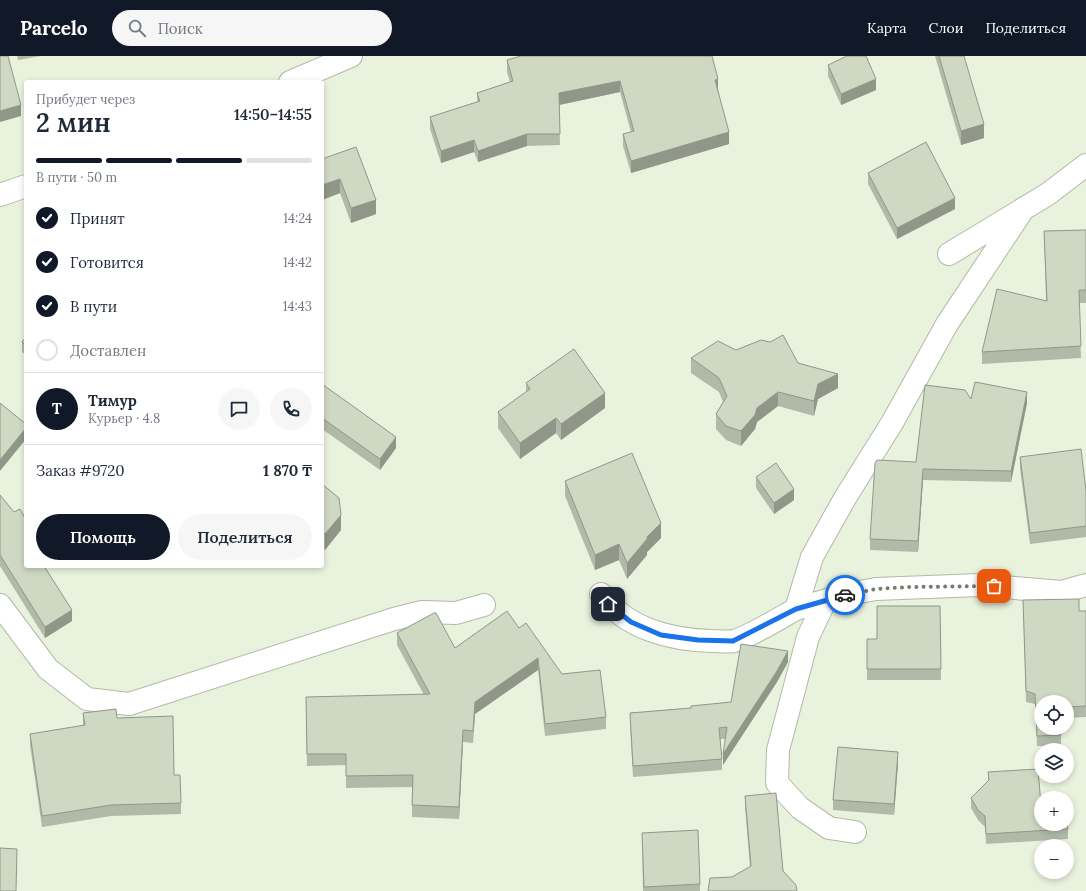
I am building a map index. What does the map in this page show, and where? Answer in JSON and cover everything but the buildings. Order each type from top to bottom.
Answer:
[{"type":"street","points":[[295,80],[351,56]]},
{"type":"street","points":[[949,254],[1048,194],[1086,165]]},
{"type":"street","points":[[0,195],[24,187]]},
{"type":"street","points":[[796,609],[812,557],[845,498],[892,423],[947,324],[1024,208]]},
{"type":"street","points":[[600,594],[608,604],[631,622],[661,635],[698,640],[733,641],[796,609],[848,594],[902,587],[980,585],[1062,592],[1086,585]]},
{"type":"street","points":[[825,601],[808,637],[778,750],[777,783],[800,808],[829,828],[855,832]]},
{"type":"street","points":[[0,605],[48,669],[87,698],[128,704],[394,619],[422,612],[456,613],[484,605]]},
{"type":"way so far","points":[[845,595],[876,589],[909,587],[994,586]]},
{"type":"route","points":[[608,604],[631,622],[661,635],[698,640],[733,641],[796,609],[845,595]]}]
